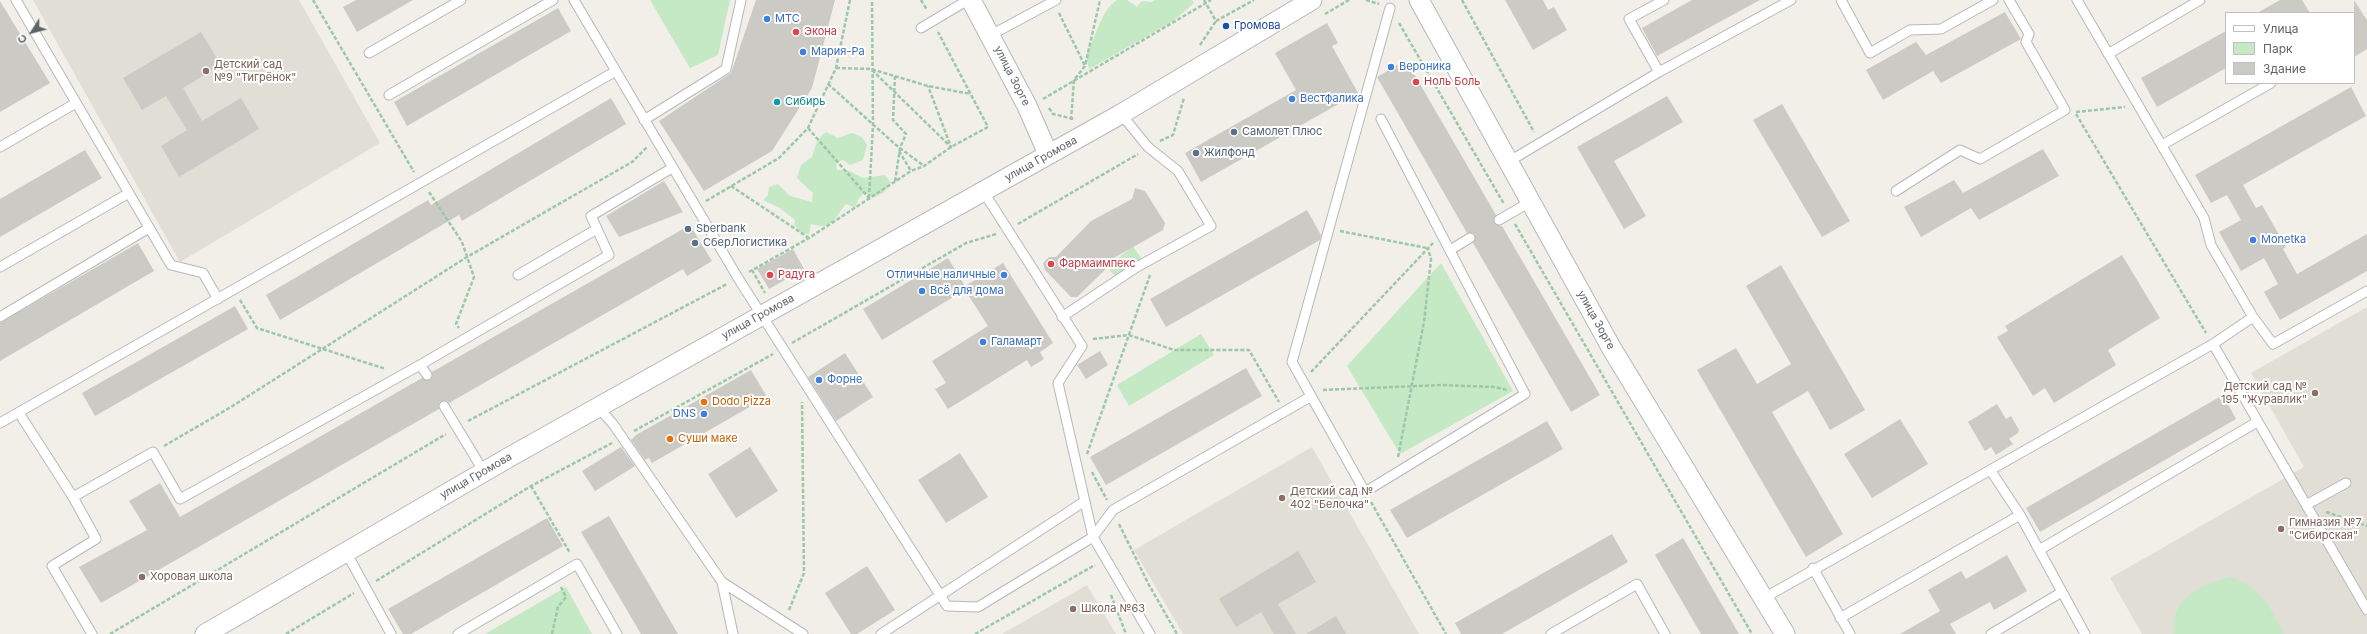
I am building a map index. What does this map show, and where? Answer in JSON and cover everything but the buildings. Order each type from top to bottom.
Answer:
[{"type":"street","name":"улица Зорге","points":[[970,0],[991,35],[1027,106],[1048,154]]},
{"type":"street","name":"улица Громова","points":[[205,634],[598,407],[1121,114],[1312,0]]},
{"type":"street","name":"улица Зорге","points":[[1418,0],[1612,349],[1785,634]]},
{"type":"lane","points":[[16,0],[171,265],[203,274],[218,299]]},
{"type":"lane","points":[[370,53],[461,0]]},
{"type":"lane","points":[[388,95],[553,0]]},
{"type":"lane","points":[[574,0],[695,208],[738,278],[763,314],[783,348],[947,606],[978,607],[1092,537],[1113,510],[1284,412],[1309,394]]},
{"type":"lane","points":[[644,120],[726,69],[741,0]]},
{"type":"lane","points":[[921,28],[970,0]]},
{"type":"lane","points":[[1659,72],[1629,19],[1664,0]]},
{"type":"lane","points":[[1508,162],[1659,72],[1791,0]]},
{"type":"lane","points":[[1840,0],[1870,52],[1910,30],[1941,29],[1992,0]]},
{"type":"lane","points":[[1896,190],[1960,150],[1980,159],[2065,110],[2026,42],[2029,34],[2009,0]]},
{"type":"lane","points":[[2077,0],[2204,218],[2211,245],[2253,317],[2273,344],[2367,291]]},
{"type":"lane","points":[[2108,54],[2200,0]]},
{"type":"lane","points":[[991,35],[1055,1]]},
{"type":"lane","points":[[1381,119],[1525,394],[1365,492],[1292,362],[1390,8]]},
{"type":"lane","points":[[0,424],[616,71]]},
{"type":"lane","points":[[2162,145],[2269,84]]},
{"type":"lane","points":[[0,147],[76,103]]},
{"type":"lane","points":[[1062,317],[1156,256],[1211,226],[1178,171],[1148,147],[1121,114]]},
{"type":"lane","points":[[73,497],[153,452],[180,499],[420,365],[608,254],[591,216],[672,168]]},
{"type":"lane","points":[[983,191],[1062,317],[1082,346],[1058,383],[1092,537],[1150,634]]},
{"type":"lane","points":[[0,267],[129,193]]},
{"type":"lane","points":[[1499,220],[1530,202]]},
{"type":"lane","points":[[0,317],[149,228]]},
{"type":"lane","points":[[518,275],[597,229]]},
{"type":"lane","points":[[1450,250],[1470,238]]},
{"type":"lane","points":[[1764,598],[1814,568],[1991,471],[2213,344],[2253,317]]},
{"type":"lane","points":[[2213,344],[2367,609]]},
{"type":"lane","points":[[420,365],[427,376]]},
{"type":"lane","points":[[444,406],[484,472]]},
{"type":"lane","points":[[598,407],[622,438],[722,582],[803,634]]},
{"type":"lane","points":[[19,413],[73,497],[96,539],[52,566],[92,634]]},
{"type":"lane","points":[[2039,550],[2257,422]]},
{"type":"lane","points":[[1991,471],[2020,515],[2084,634]]},
{"type":"lane","points":[[2306,505],[2346,483]]},
{"type":"lane","points":[[881,634],[1085,501]]},
{"type":"lane","points":[[1840,618],[2020,515]]},
{"type":"lane","points":[[346,552],[391,634]]},
{"type":"lane","points":[[458,634],[577,564],[617,634]]},
{"type":"lane","points":[[1814,568],[1850,634]]},
{"type":"lane","points":[[722,582],[733,634]]},
{"type":"lane","points":[[1551,634],[1637,584],[1665,634]]},
{"type":"lane","points":[[1991,634],[2062,592]]},
{"type":"path","points":[[313,0],[420,183],[434,197],[462,242],[474,277],[456,324],[465,338]]},
{"type":"path","points":[[695,208],[779,158],[808,128],[836,68],[850,0]]},
{"type":"path","points":[[869,198],[873,125],[871,69],[872,0]]},
{"type":"path","points":[[110,634],[458,427],[738,278],[809,238],[911,171],[924,166],[951,147],[988,127],[921,0]]},
{"type":"path","points":[[1071,120],[1074,80],[1086,66],[1100,0]]},
{"type":"path","points":[[1078,118],[1071,120],[1053,114],[1043,99],[1205,1],[1211,0]]},
{"type":"path","points":[[1244,5],[1246,0]]},
{"type":"path","points":[[1193,50],[1200,46],[1216,21],[1254,0]]},
{"type":"path","points":[[1321,16],[1348,0]]},
{"type":"path","points":[[1462,0],[1540,143]]},
{"type":"path","points":[[1055,1],[1086,66]]},
{"type":"path","points":[[1205,1],[1216,21]]},
{"type":"path","points":[[1390,8],[1752,634]]},
{"type":"path","points":[[836,68],[871,69],[928,86],[971,94]]},
{"type":"path","points":[[871,69],[951,147]]},
{"type":"path","points":[[895,76],[893,120],[906,134],[900,149],[895,182]]},
{"type":"path","points":[[828,84],[900,149],[924,166]]},
{"type":"path","points":[[928,86],[951,147]]},
{"type":"path","points":[[286,634],[531,486],[622,438],[966,243],[1008,230],[1102,176],[1148,147],[1173,135],[1184,95]]},
{"type":"path","points":[[2075,112],[2138,105]]},
{"type":"path","points":[[2072,106],[2213,344]]},
{"type":"path","points":[[808,128],[869,198]]},
{"type":"path","points":[[153,452],[231,407],[467,257],[632,162],[655,139]]},
{"type":"path","points":[[900,149],[911,171]]},
{"type":"path","points":[[731,186],[809,238]]},
{"type":"path","points":[[1330,229],[1428,248]]},
{"type":"path","points":[[1303,381],[1428,248]]},
{"type":"path","points":[[1394,475],[1424,322],[1431,259],[1428,248]]},
{"type":"path","points":[[1085,459],[1156,256]]},
{"type":"path","points":[[234,290],[257,328],[403,374]]},
{"type":"path","points":[[1087,340],[1129,335],[1174,350],[1249,350],[1284,412]]},
{"type":"path","points":[[784,622],[804,573],[801,375]]},
{"type":"path","points":[[1309,394],[1441,385],[1495,387],[1525,394]]},
{"type":"path","points":[[1089,466],[1113,510],[1146,578],[1177,634]]},
{"type":"path","points":[[531,486],[577,564]]},
{"type":"path","points":[[1365,492],[1446,634]]},
{"type":"path","points":[[2306,505],[2367,526]]},
{"type":"path","points":[[975,634],[1106,559]]},
{"type":"path","points":[[552,634],[558,607],[566,597],[556,576]]},
{"type":"path","points":[[1109,592],[1126,634]]},
{"type":"shaded area","name":"Детский сад №9 \"Тигрёнок\"","points":[[33,0],[299,0],[380,143],[180,262]]},
{"type":"shaded area","name":"Гимназия №7 \"Сибирская\"","points":[[2367,307],[2367,634],[2142,634],[2110,578],[2304,467],[2251,373]]},
{"type":"shaded area","name":"Детский сад № 402 \"Белочка\"","points":[[1312,447],[1419,634],[1183,634],[1134,550]]},
{"type":"shaded area","name":"Школа №63","points":[[1087,585],[1116,634],[1002,634]]},
{"type":"green space","points":[[650,0],[730,0],[718,55],[690,68]]},
{"type":"green space","points":[[1117,0],[1127,0],[1137,7],[1142,1],[1152,2],[1155,0],[1192,0],[1194,3],[1173,21],[1089,69],[1086,55],[1102,18],[1111,5]]},
{"type":"green space","points":[[826,132],[838,138],[852,133],[862,137],[867,145],[863,160],[850,165],[843,160],[836,162],[837,170],[847,170],[863,178],[885,175],[891,183],[883,193],[874,197],[864,193],[859,198],[855,208],[846,204],[829,224],[818,226],[811,224],[809,234],[802,233],[794,225],[795,220],[780,208],[763,200],[768,195],[769,187],[778,184],[790,196],[812,202],[813,193],[797,178],[801,165],[812,157],[818,140]]},
{"type":"green space","points":[[1133,246],[1145,264],[1120,282],[1107,267]]},
{"type":"green space","points":[[1441,263],[1513,391],[1400,454],[1347,366]]},
{"type":"green space","points":[[1201,334],[1214,355],[1129,406],[1117,385]]},
{"type":"green space","points":[[2231,577],[2250,587],[2264,600],[2284,634],[2174,634],[2174,622],[2177,611],[2182,602],[2199,588]]},
{"type":"green space","points":[[566,587],[592,634],[485,634]]},
{"type":"place","name":"МТС","points":[[767,19]]},
{"type":"place","name":"Громова","points":[[1226,26]]},
{"type":"place","name":"Экона","points":[[796,32]]},
{"type":"place","name":"Мария-Ра","points":[[803,52]]},
{"type":"place","name":"Вероника","points":[[1391,67]]},
{"type":"place","name":"Детский сад №9 \"Тигрёнок\"","points":[[206,71]]},
{"type":"place","name":"Ноль Боль","points":[[1416,82]]},
{"type":"place","name":"Вестфалика","points":[[1292,99]]},
{"type":"place","name":"Сибирь","points":[[777,102]]},
{"type":"place","name":"Самолет Плюс","points":[[1234,132]]},
{"type":"place","name":"Жилфонд","points":[[1196,153]]},
{"type":"place","name":"Sberbank","points":[[688,229]]},
{"type":"place","name":"Monetka","points":[[2253,240]]},
{"type":"place","name":"СберЛогистика","points":[[695,243]]},
{"type":"place","name":"Фармаимпекс","points":[[1051,264]]},
{"type":"place","name":"Радуга","points":[[770,275]]},
{"type":"place","name":"Отличные наличные","points":[[1004,275]]},
{"type":"place","name":"Всё для дома","points":[[922,291]]},
{"type":"place","name":"Галамарт","points":[[983,342]]},
{"type":"place","name":"Форне","points":[[819,380]]},
{"type":"place","name":"Детский сад № 195 \"Журавлик\"","points":[[2315,393]]},
{"type":"place","name":"Dodo Pizza","points":[[704,402]]},
{"type":"place","name":"DNS","points":[[704,414]]},
{"type":"place","name":"Суши маке","points":[[670,439]]},
{"type":"place","name":"Детский сад № 402 \"Белочка\"","points":[[1282,498]]},
{"type":"place","name":"Гимназия №7 \"Сибирская\"","points":[[2281,529]]},
{"type":"place","name":"Хоровая школа","points":[[142,577]]},
{"type":"place","name":"Школа №63","points":[[1073,609]]}]
